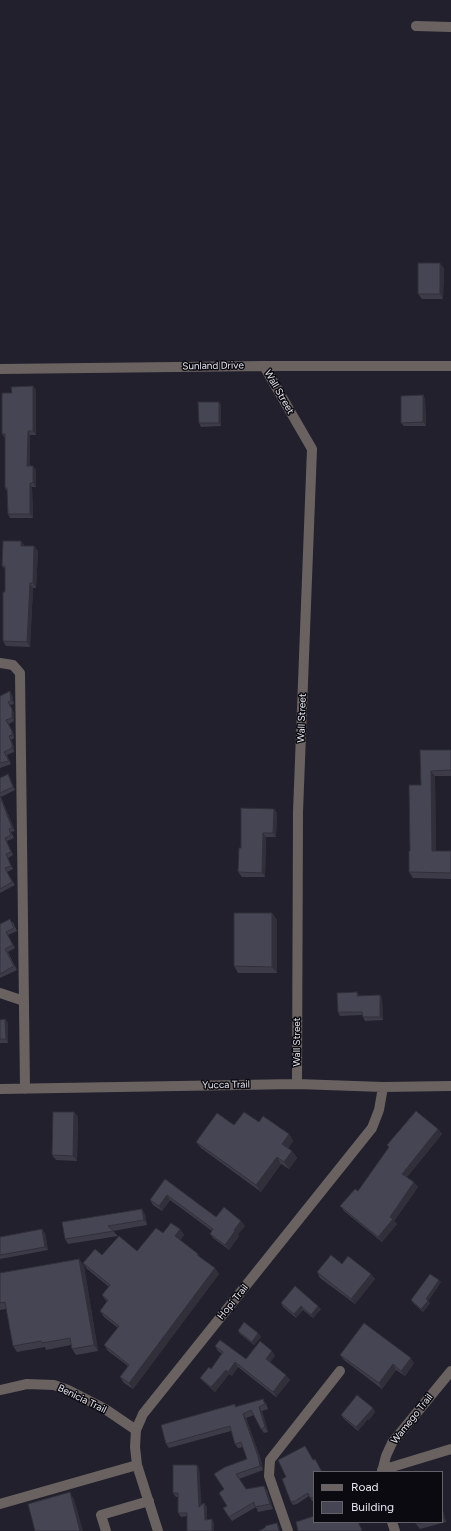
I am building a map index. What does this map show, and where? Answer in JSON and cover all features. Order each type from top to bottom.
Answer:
[{"type":"street","points":[[416,26],[451,27]]},
{"type":"street","name":"Sunland Drive","points":[[0,369],[264,366],[451,366]]},
{"type":"street","name":"Wall Street","points":[[264,366],[312,449],[298,812],[297,1084]]},
{"type":"street","points":[[0,663],[13,665],[20,673],[25,1089]]},
{"type":"street","points":[[0,993],[24,1001]]},
{"type":"street","name":"Yucca Trail","points":[[0,1089],[297,1084],[384,1087],[451,1086]]},
{"type":"street","name":"Hopi Trail","points":[[158,1531],[137,1465],[135,1447],[136,1430],[142,1414],[372,1128],[379,1110],[384,1087]]},
{"type":"street","points":[[288,1531],[269,1476],[270,1460],[340,1371]]},
{"type":"street","name":"Wamego Trail","points":[[382,1471],[386,1456],[392,1443],[451,1371]]},
{"type":"street","name":"Benicia Trail","points":[[0,1390],[28,1384],[54,1385],[68,1390],[105,1409],[136,1430]]},
{"type":"street","points":[[382,1471],[451,1449]]},
{"type":"street","points":[[0,1504],[137,1465]]},
{"type":"street","points":[[106,1531],[102,1515],[148,1501]]},
{"type":"building","points":[[418,263],[440,263],[440,294],[418,294]]},
{"type":"building","points":[[33,386],[33,431],[28,431],[27,466],[33,466],[33,483],[30,483],[30,514],[8,514],[7,488],[5,488],[5,434],[2,434],[2,393],[12,393],[11,387]]},
{"type":"building","points":[[423,395],[423,422],[401,423],[401,396]]},
{"type":"building","points":[[198,402],[219,402],[219,423],[199,423]]},
{"type":"building","points":[[3,541],[21,541],[21,546],[34,546],[33,583],[30,583],[27,642],[3,641],[3,592],[5,592],[5,566],[2,566]]},
{"type":"building","points":[[10,691],[11,700],[8,702],[12,709],[12,718],[6,720],[12,731],[12,735],[9,736],[12,748],[4,752],[9,761],[0,763],[0,696]]},
{"type":"building","points":[[420,750],[451,750],[451,770],[431,771],[432,851],[451,851],[451,873],[409,872],[409,785],[421,785]]},
{"type":"building","points":[[8,774],[13,787],[0,793],[0,778]]},
{"type":"building","points":[[0,796],[12,828],[9,829],[11,835],[5,838],[11,852],[6,854],[11,866],[5,868],[12,882],[0,889]]},
{"type":"building","points":[[241,808],[274,809],[273,833],[263,833],[262,873],[238,872],[239,848],[241,848]]},
{"type":"building","points":[[234,913],[272,913],[272,967],[234,966]]},
{"type":"building","points":[[10,919],[14,928],[6,932],[13,945],[5,949],[14,966],[0,974],[0,924]]},
{"type":"building","points":[[357,992],[357,996],[380,995],[380,1017],[363,1017],[362,1012],[338,1012],[337,993]]},
{"type":"building","points":[[5,1019],[6,1039],[0,1039],[0,1020]]},
{"type":"building","points":[[416,1111],[438,1129],[402,1174],[414,1182],[390,1217],[393,1219],[378,1237],[340,1206],[355,1189],[358,1191],[389,1147],[387,1145]]},
{"type":"building","points":[[53,1112],[74,1112],[73,1156],[52,1155]]},
{"type":"building","points":[[244,1112],[259,1122],[263,1116],[289,1134],[282,1144],[292,1151],[284,1162],[277,1157],[256,1185],[196,1142],[217,1113],[234,1125]]},
{"type":"building","points":[[165,1179],[216,1217],[224,1207],[241,1221],[225,1245],[210,1234],[213,1229],[167,1195],[159,1206],[150,1200]]},
{"type":"building","points":[[142,1209],[144,1220],[108,1226],[114,1231],[65,1239],[62,1222]]},
{"type":"building","points":[[171,1223],[180,1229],[175,1236],[215,1268],[129,1383],[120,1377],[129,1365],[104,1345],[119,1326],[100,1311],[108,1300],[102,1295],[110,1285],[83,1263],[95,1249],[102,1255],[119,1236],[137,1251],[156,1228],[163,1233]]},
{"type":"building","points":[[42,1229],[45,1247],[0,1255],[0,1237]]},
{"type":"building","points":[[331,1255],[342,1264],[348,1256],[371,1274],[351,1299],[317,1272]]},
{"type":"building","points":[[79,1259],[94,1345],[72,1349],[70,1338],[13,1346],[5,1302],[0,1303],[0,1273]]},
{"type":"building","points":[[430,1274],[439,1280],[426,1299],[428,1301],[421,1309],[411,1300]]},
{"type":"building","points":[[295,1286],[318,1306],[311,1315],[301,1306],[294,1314],[281,1303]]},
{"type":"building","points":[[244,1322],[258,1333],[252,1342],[238,1331]]},
{"type":"building","points":[[364,1323],[411,1358],[401,1371],[393,1364],[379,1383],[340,1355]]},
{"type":"building","points":[[220,1340],[246,1359],[260,1341],[272,1351],[266,1359],[286,1375],[273,1392],[235,1362],[228,1372],[226,1370],[211,1387],[200,1378],[209,1367],[211,1369],[223,1352],[215,1346]]},
{"type":"building","points":[[357,1395],[373,1408],[356,1427],[341,1415]]},
{"type":"building","points":[[263,1399],[265,1404],[259,1407],[265,1427],[261,1429],[251,1410],[243,1414],[258,1456],[260,1466],[236,1474],[246,1489],[264,1486],[270,1504],[255,1507],[254,1502],[229,1517],[223,1508],[227,1506],[219,1493],[224,1489],[214,1474],[225,1467],[247,1459],[241,1442],[235,1444],[230,1426],[166,1444],[161,1425],[235,1404],[235,1407]]},
{"type":"building","points":[[305,1446],[313,1460],[315,1459],[321,1471],[313,1471],[313,1497],[310,1498],[308,1493],[291,1502],[282,1479],[286,1477],[278,1460]]},
{"type":"building","points":[[173,1465],[197,1465],[199,1507],[204,1503],[205,1520],[212,1519],[212,1531],[187,1531],[187,1513],[178,1513],[178,1493],[173,1493]]},
{"type":"building","points":[[70,1492],[80,1531],[35,1531],[28,1504]]},
{"type":"building","points":[[313,1516],[313,1523],[358,1523],[362,1530],[298,1531],[296,1522]]},
{"type":"building","points":[[277,1523],[279,1531],[259,1531],[266,1527],[265,1526]]}]
